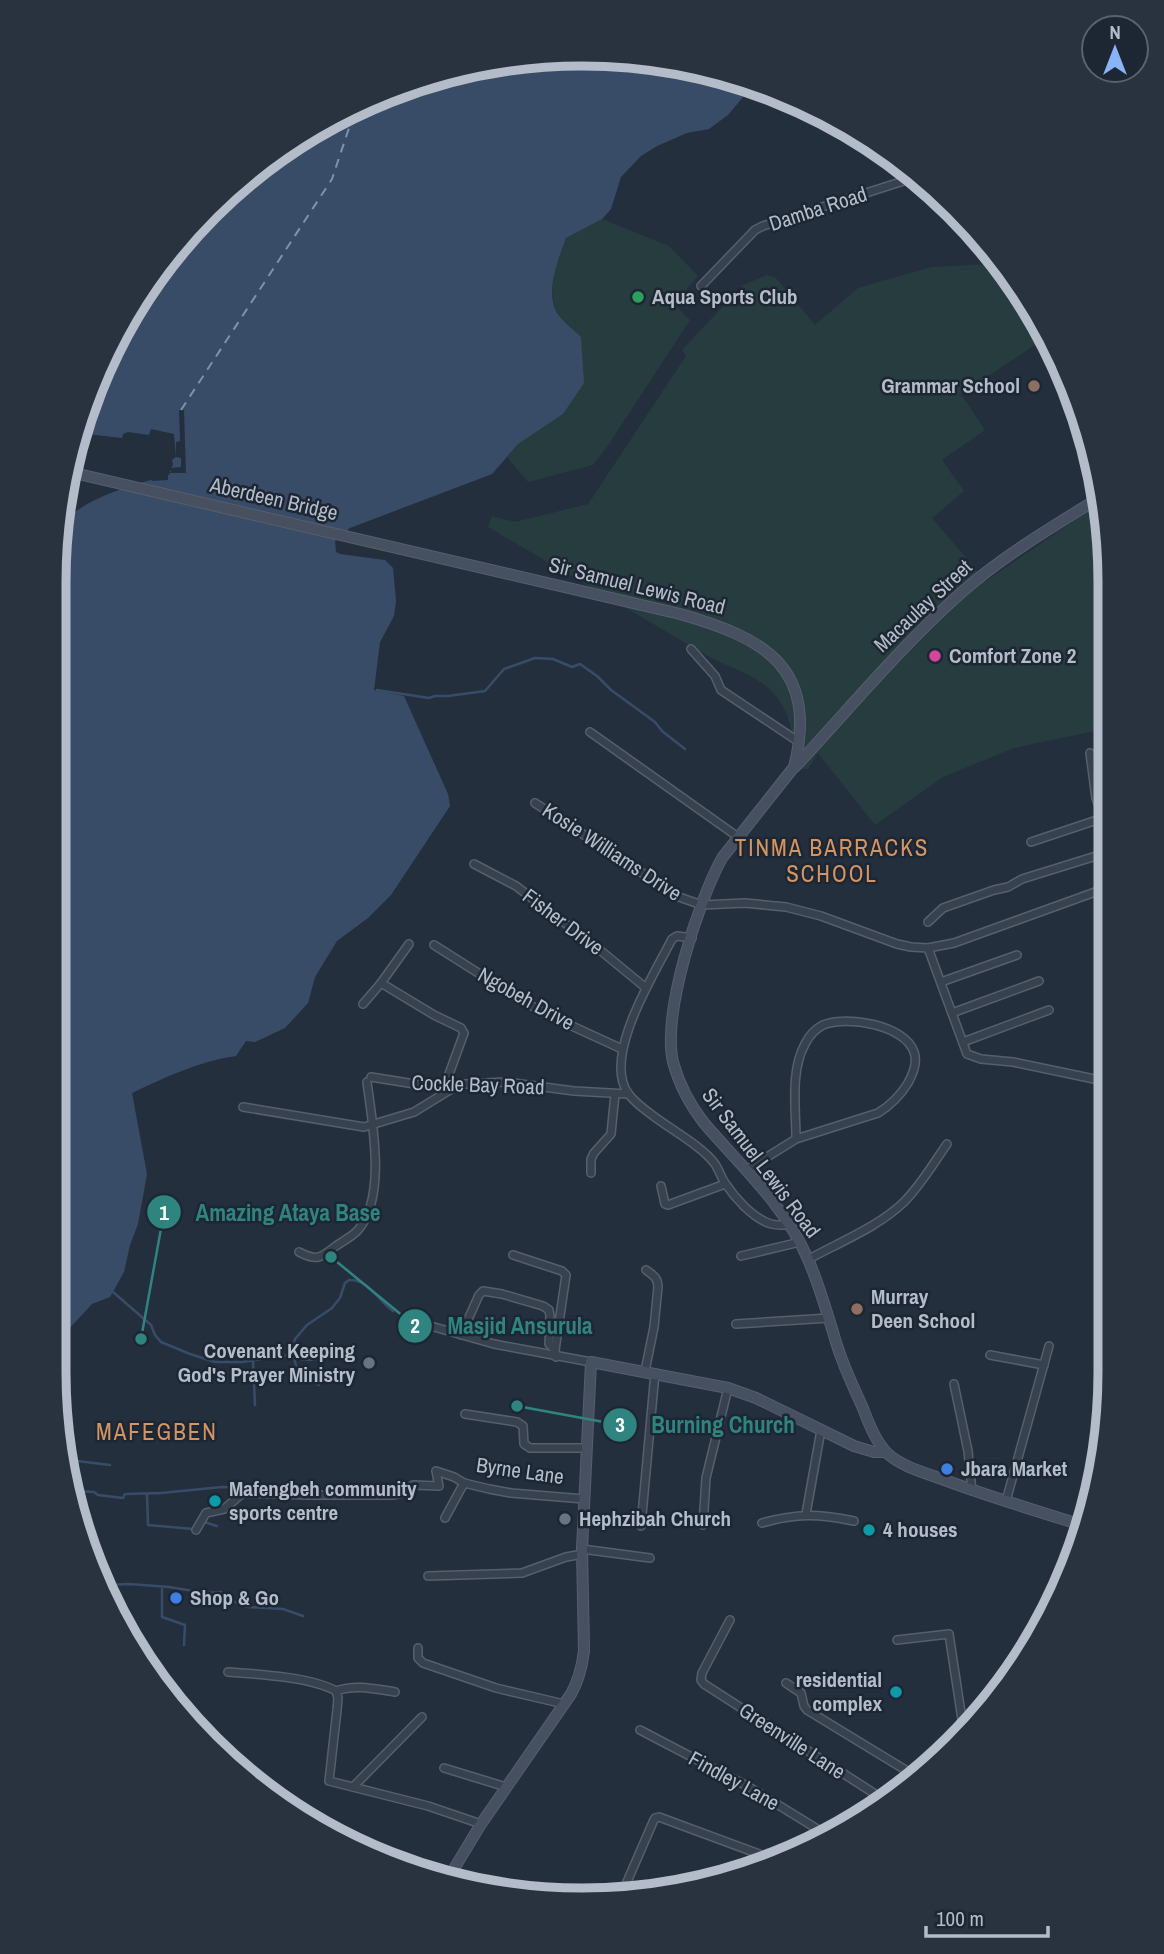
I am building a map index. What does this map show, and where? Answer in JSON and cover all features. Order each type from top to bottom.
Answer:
[{"type":"main road","name":"Aberdeen Bridge","points":[[78,474],[466,563]]},
{"type":"main road","name":"Macaulay Street","points":[[794,767],[916,634],[964,591],[1007,558],[1091,503]]},
{"type":"main road","name":"Sir Samuel Lewis Road","points":[[466,563],[723,626],[763,648],[789,676],[798,703],[801,737],[794,767],[738,837],[713,874],[679,982],[673,1015],[671,1040],[679,1081],[703,1121],[746,1170],[800,1242],[809,1259],[845,1368],[869,1424],[886,1452],[894,1459],[927,1474],[972,1491],[1075,1523]]},
{"type":"main road","points":[[801,737],[821,739]]},
{"type":"main road","points":[[592,1363],[728,1388],[756,1398],[863,1450],[886,1452]]},
{"type":"main road","name":"Byrne Lane","points":[[453,1871],[481,1824],[564,1704],[578,1682],[582,1668],[582,1552],[592,1363]]},
{"type":"street","name":"Damba Road","points":[[701,286],[755,230],[905,180]]},
{"type":"street","points":[[691,649],[715,676],[721,690],[801,737]]},
{"type":"street","points":[[590,732],[738,837]]},
{"type":"street","points":[[1090,753],[1098,804]]},
{"type":"street","name":"Kosie Williams Drive","points":[[536,803],[679,897],[702,905]]},
{"type":"street","points":[[1031,842],[1098,820]]},
{"type":"street","points":[[928,922],[943,908],[1098,855]]},
{"type":"street","name":"Fisher Drive","points":[[474,864],[516,887],[596,946],[646,988]]},
{"type":"street","points":[[702,905],[786,907],[821,916],[897,944],[928,948],[954,943],[1098,891]]},
{"type":"street","points":[[692,938],[677,936],[673,939],[635,1012],[622,1049],[622,1075],[628,1094],[708,1156],[726,1184],[748,1210],[769,1224],[789,1225]]},
{"type":"street","points":[[363,1004],[409,944]]},
{"type":"street","name":"Ngobeh Drive","points":[[434,945],[548,1015],[622,1049]]},
{"type":"street","points":[[928,948],[967,1054],[981,1059],[1013,1062],[1098,1080]]},
{"type":"street","points":[[941,982],[1017,956]]},
{"type":"street","points":[[952,1013],[1039,981]]},
{"type":"street","points":[[381,983],[461,1028],[464,1033],[445,1085]]},
{"type":"street","points":[[963,1042],[1049,1010]]},
{"type":"street","points":[[746,1170],[796,1139],[878,1113],[890,1106],[913,1073],[916,1063],[911,1046],[893,1032],[872,1024],[834,1021],[812,1032],[804,1044],[798,1066],[796,1139]]},
{"type":"street","name":"Cockle Bay Road","points":[[374,1125],[369,1080],[445,1085],[506,1082],[574,1091],[628,1094]]},
{"type":"street","points":[[243,1107],[364,1127],[414,1112],[459,1085]]},
{"type":"street","points":[[591,1172],[591,1158],[611,1134],[615,1094]]},
{"type":"street","points":[[299,1252],[308,1257],[320,1258],[358,1230],[370,1205],[373,1191],[374,1125]]},
{"type":"street","points":[[809,1259],[862,1231],[902,1203],[918,1186],[947,1144]]},
{"type":"street","points":[[661,1186],[665,1204],[668,1205],[726,1184]]},
{"type":"street","points":[[741,1256],[800,1242]]},
{"type":"street","points":[[513,1255],[562,1270],[566,1275],[556,1353]]},
{"type":"street","points":[[641,1526],[658,1287],[656,1277],[646,1270]]},
{"type":"street","points":[[461,1335],[479,1294],[489,1291],[549,1310],[549,1343],[556,1353]]},
{"type":"street","points":[[736,1324],[828,1318]]},
{"type":"street","points":[[420,1323],[494,1344],[556,1353],[592,1363]]},
{"type":"street","points":[[1006,1502],[1049,1346]]},
{"type":"street","points":[[990,1355],[1044,1365]]},
{"type":"street","points":[[954,1384],[968,1451],[972,1491]]},
{"type":"street","points":[[703,1525],[706,1478],[728,1388]]},
{"type":"street","points":[[465,1413],[517,1422],[523,1426],[524,1444],[530,1448],[586,1448]]},
{"type":"street","points":[[806,1514],[821,1430]]},
{"type":"street","name":"Byrne Lane","points":[[196,1531],[206,1513],[224,1509],[243,1493],[393,1495],[402,1493],[413,1485],[439,1486],[436,1471],[464,1483],[511,1493],[584,1499]]},
{"type":"street","points":[[445,1518],[464,1483]]},
{"type":"street","points":[[762,1523],[806,1514],[854,1521]]},
{"type":"street","points":[[428,1576],[522,1573],[582,1552],[650,1558]]},
{"type":"street","name":"Greenville Lane","points":[[730,1620],[702,1673],[701,1680],[704,1684],[877,1795]]},
{"type":"street","points":[[897,1640],[949,1634],[963,1720]]},
{"type":"street","points":[[418,1648],[418,1658],[422,1663],[496,1688],[564,1704]]},
{"type":"street","points":[[228,1672],[286,1678],[328,1686],[336,1691],[338,1698],[329,1781],[428,1806],[481,1824]]},
{"type":"street","points":[[786,1683],[801,1693],[807,1710],[908,1771]]},
{"type":"street","points":[[336,1691],[360,1687],[395,1692]]},
{"type":"street","points":[[353,1787],[422,1717]]},
{"type":"street","name":"Findley Lane","points":[[640,1730],[749,1787],[818,1830]]},
{"type":"street","points":[[444,1768],[506,1787]]},
{"type":"street","points":[[626,1885],[653,1822],[659,1817],[761,1855]]},
{"type":"green space","points":[[602,219],[669,246],[698,276],[674,304],[690,320],[593,465],[528,482],[507,457],[518,444],[563,414],[571,327],[555,306],[553,287],[556,266],[566,238]]},
{"type":"green space","points":[[988,264],[1011,296],[1038,343],[961,394],[985,430],[942,460],[964,491],[932,518],[986,581],[1092,508],[1098,582],[1098,730],[1014,748],[943,777],[875,825],[818,753],[808,769],[796,766],[789,720],[781,703],[768,688],[706,655],[488,527],[492,516],[515,522],[588,504],[686,356],[682,350],[743,285],[767,275],[776,278],[815,325],[858,288],[931,267]]},
{"type":"water","points":[[582,66],[649,71],[683,76],[746,93],[728,115],[709,129],[687,133],[641,156],[621,177],[611,209],[602,219],[566,238],[553,279],[553,300],[561,318],[581,337],[584,383],[563,414],[518,444],[492,474],[350,528],[335,541],[336,552],[340,554],[385,560],[393,568],[396,601],[394,616],[380,642],[374,690],[404,696],[448,794],[450,806],[391,895],[368,918],[337,941],[315,977],[308,1003],[285,1028],[255,1042],[246,1041],[236,1056],[196,1066],[132,1093],[147,1174],[138,1224],[124,1272],[110,1297],[92,1304],[66,1332],[66,582],[71,515],[108,494],[169,475],[172,460],[176,457],[174,434],[151,429],[149,435],[128,432],[123,434],[122,438],[88,434],[120,354],[153,296],[194,242],[217,217],[268,173],[324,136],[416,94],[481,76],[515,71]]},
{"type":"pier","points":[[179,410],[184,410],[186,473],[168,473],[168,480],[152,481],[152,476],[181,467],[181,458],[176,457],[176,442],[180,441]]},
{"type":"waterway","points":[[377,690],[429,698],[448,696],[485,691],[504,669],[535,658],[553,659],[572,667],[580,664],[655,722],[685,749]]},
{"type":"waterway","points":[[113,1292],[151,1325],[161,1342],[215,1362],[242,1362],[289,1355],[295,1339],[307,1325],[332,1308],[349,1280],[368,1287],[393,1311]]},
{"type":"waterway","points":[[290,1352],[304,1360],[331,1358],[333,1355]]},
{"type":"waterway","points":[[294,1357],[298,1374],[319,1385]]},
{"type":"waterway","points":[[253,1360],[255,1405]]},
{"type":"waterway","points":[[74,1461],[110,1465]]},
{"type":"waterway","points":[[81,1491],[123,1498],[125,1494],[222,1487],[258,1488]]},
{"type":"waterway","points":[[147,1494],[148,1525],[196,1528]]},
{"type":"waterway","points":[[204,1522],[217,1526]]},
{"type":"waterway","points":[[113,1585],[221,1592],[248,1607],[283,1609],[303,1616]]},
{"type":"waterway","points":[[162,1589],[162,1617],[185,1625],[184,1645]]},
{"type":"ferry route","points":[[181,410],[332,179],[351,122]]},
{"type":"place","name":"Aqua Sports Club","points":[[638,297]]},
{"type":"place","name":"Grammar School","points":[[1034,386]]},
{"type":"place","name":"Comfort Zone 2","points":[[935,656]]},
{"type":"place","name":"Masjid Ansurula","points":[[331,1257]]},
{"type":"place","name":"Murray Deen School","points":[[857,1309]]},
{"type":"place","name":"Amazing Ataya Base","points":[[141,1339]]},
{"type":"place","name":"Covenant Keeping God's Prayer Ministry","points":[[369,1363]]},
{"type":"place","name":"Burning Church","points":[[517,1406]]},
{"type":"place","name":"Jbara Market","points":[[947,1469]]},
{"type":"place","name":"Mafengbeh community sports centre","points":[[215,1501]]},
{"type":"place","name":"Hephzibah Church","points":[[565,1519]]},
{"type":"place","name":"4 houses","points":[[869,1530]]},
{"type":"place","name":"Shop & Go","points":[[176,1598]]},
{"type":"place","name":"residential complex","points":[[896,1692]]},
{"type":"district","name":"TINMA BARRACKS SCHOOL","points":[[832,861]]},
{"type":"district","name":"MAFEGBEN","points":[[157,1432]]}]
